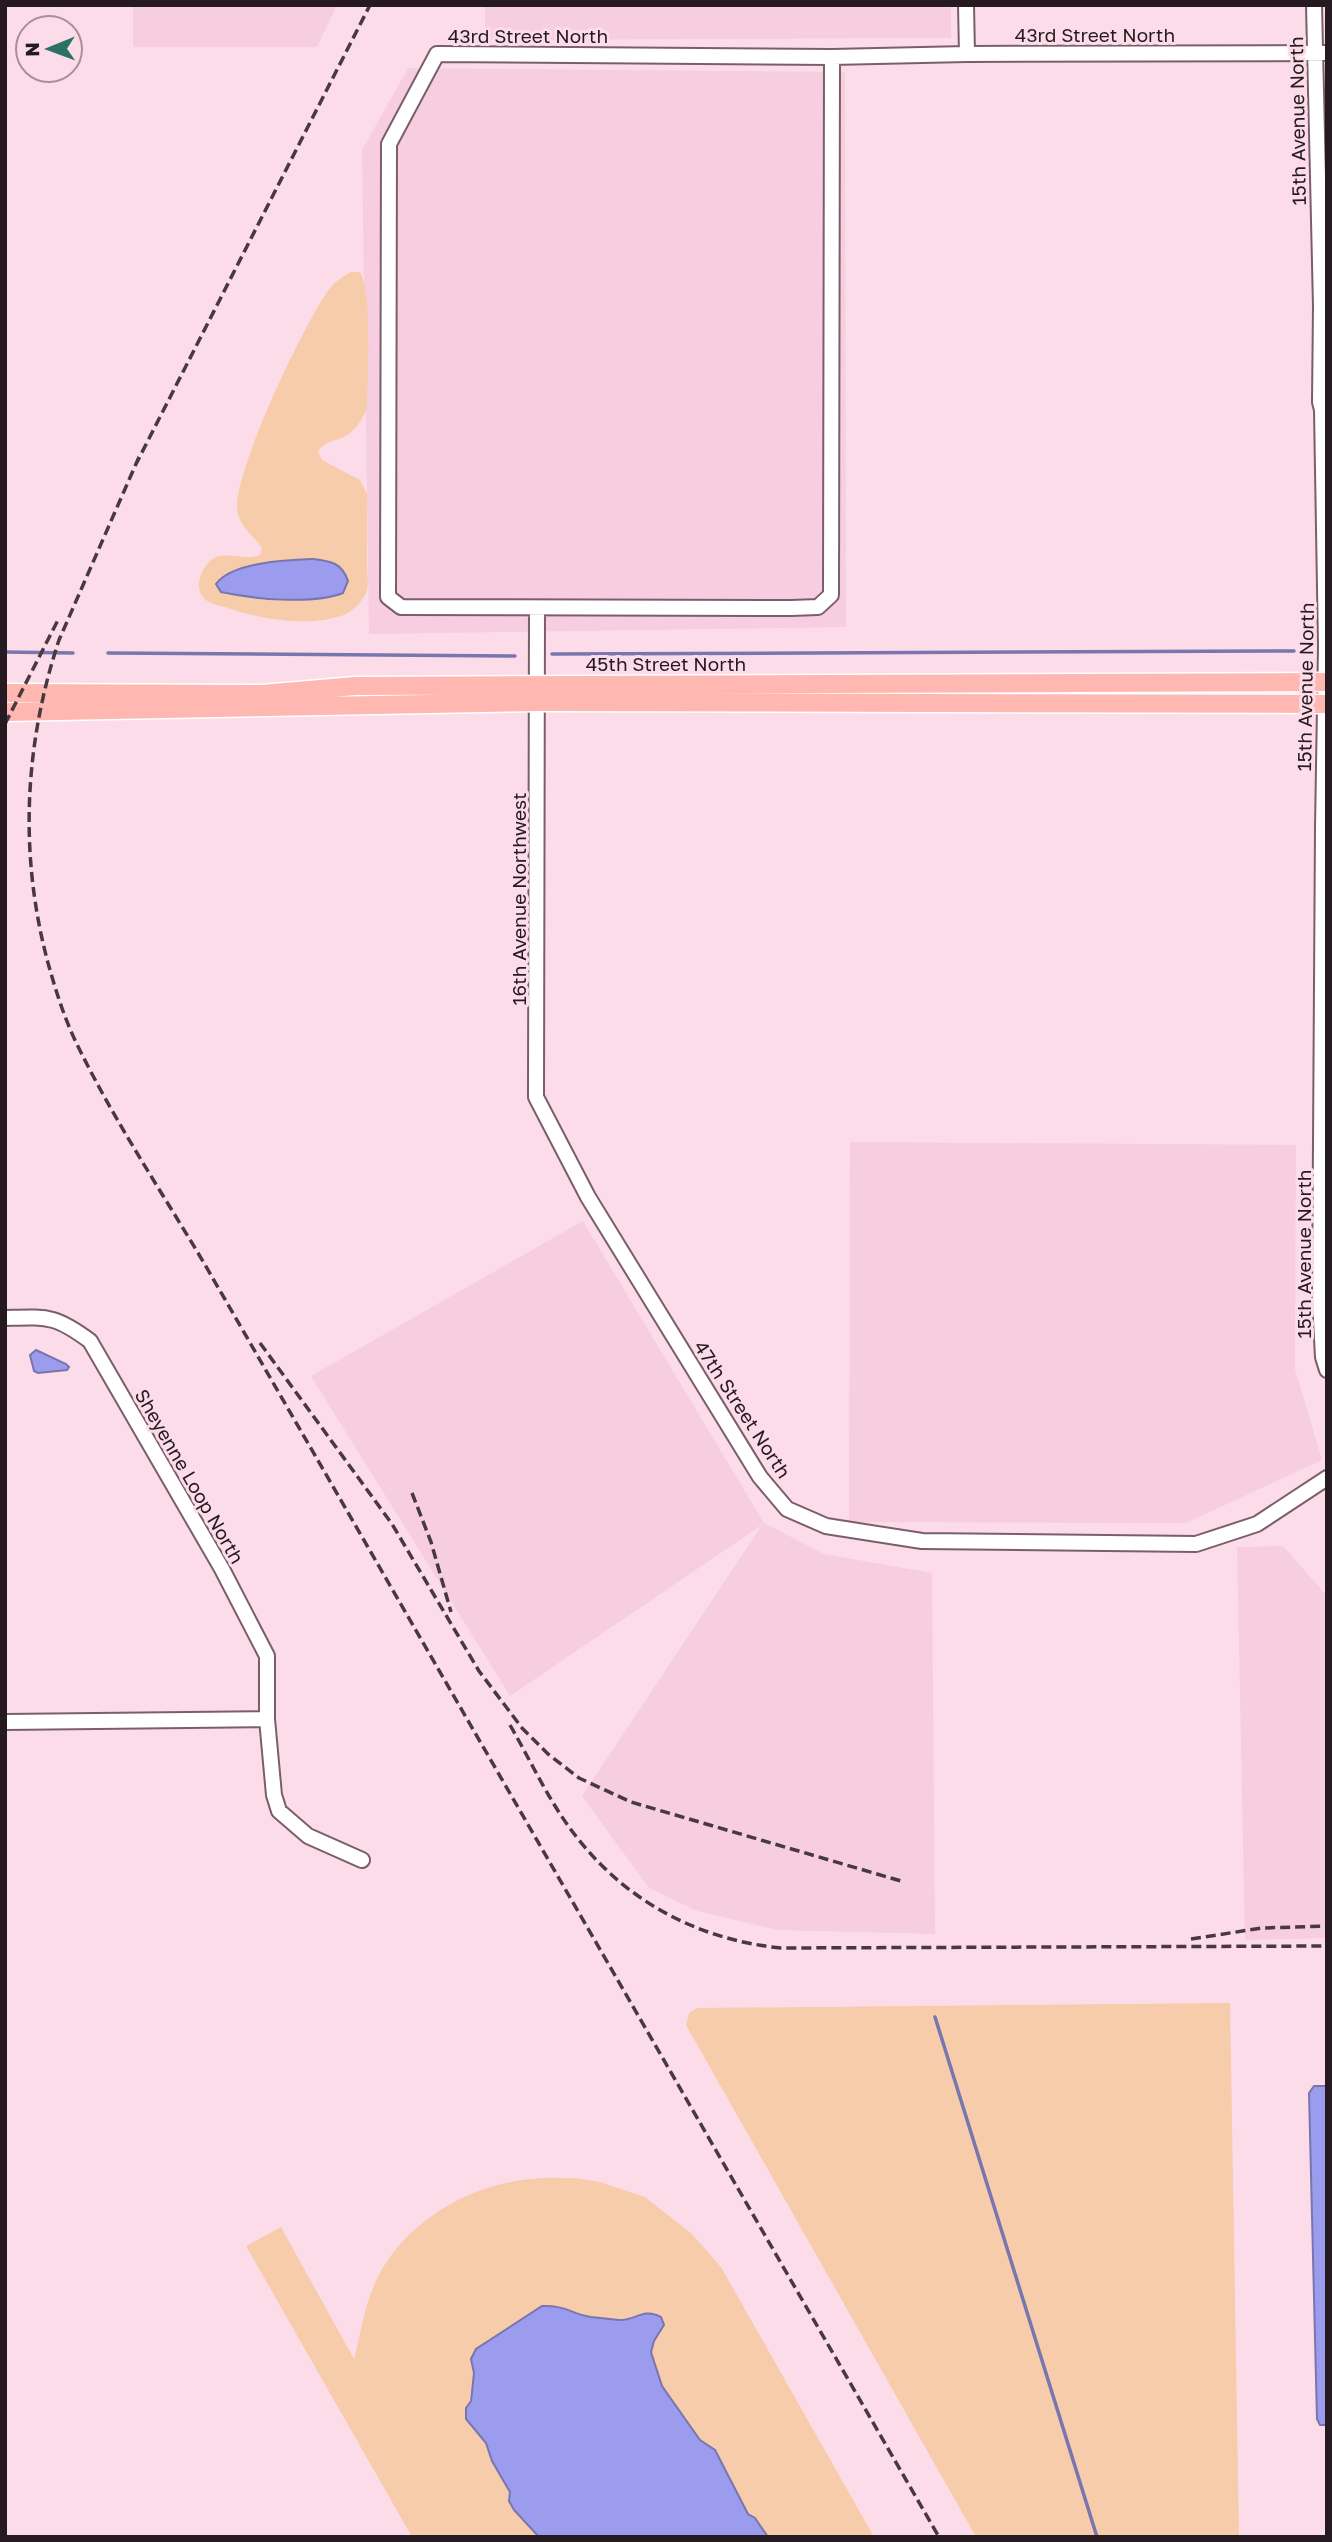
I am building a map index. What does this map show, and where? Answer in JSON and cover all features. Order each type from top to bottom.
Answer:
[{"type":"main road","name":"45th Street North","points":[[5,712],[538,693],[1326,682]]},
{"type":"main road","name":"45th Street North","points":[[5,693],[262,694],[355,686],[538,693],[1326,704]]},
{"type":"street","points":[[966,5],[967,54]]},
{"type":"street","name":"15th Avenue North","points":[[1314,5],[1321,53],[1320,402],[1325,462],[1326,704],[1320,1301],[1323,1357],[1327,1370]]},
{"type":"street","name":"43rd Street North","points":[[537,609],[401,607],[388,597],[389,144],[437,54],[832,57],[1321,53]]},
{"type":"street","points":[[537,609],[818,607],[831,595],[832,57]]},
{"type":"street","name":"16th Avenue Northwest","points":[[536,1097],[537,609]]},
{"type":"street","name":"47th Street North","points":[[536,1097],[602,1220],[760,1477],[788,1509],[826,1526],[922,1541],[1196,1544],[1257,1524],[1327,1478]]},
{"type":"street","name":"Sheyenne Loop North","points":[[5,1318],[46,1317],[67,1324],[90,1341],[222,1569],[267,1656],[267,1719],[274,1795],[279,1811],[308,1836],[362,1860]]},
{"type":"street","points":[[5,1722],[267,1719]]},
{"type":"shaded area","points":[[133,5],[337,5],[317,47],[133,47]]},
{"type":"shaded area","points":[[485,5],[951,5],[951,38],[485,40]]},
{"type":"shaded area","points":[[408,68],[845,72],[846,627],[369,634],[362,150]]},
{"type":"shaded area","points":[[351,272],[360,272],[367,299],[367,408],[351,432],[324,445],[318,451],[322,460],[360,480],[367,494],[367,590],[357,606],[345,614],[313,621],[267,618],[212,603],[202,596],[199,588],[201,574],[209,562],[227,555],[260,555],[262,548],[243,525],[237,508],[247,462],[273,396],[319,305],[330,288]]},
{"type":"shaded area","points":[[850,1142],[1296,1145],[1295,1369],[1322,1460],[1186,1523],[849,1522]]},
{"type":"shaded area","points":[[583,1221],[764,1523],[824,1554],[932,1573],[935,1934],[778,1930],[697,1911],[649,1888],[582,1796],[762,1525],[510,1696],[311,1376]]},
{"type":"shaded area","points":[[1283,1546],[1327,1596],[1327,1938],[1245,1940],[1237,1547]]},
{"type":"shaded area","points":[[1230,2003],[1239,2537],[976,2537],[686,2025],[689,2013],[697,2008]]},
{"type":"shaded area","points":[[575,2178],[600,2182],[645,2197],[692,2234],[721,2267],[874,2537],[768,2537],[755,2518],[748,2514],[715,2450],[700,2440],[662,2386],[651,2352],[654,2341],[661,2333],[635,2315],[623,2320],[590,2317],[558,2306],[542,2306],[501,2335],[489,2339],[471,2359],[474,2373],[466,2419],[486,2443],[492,2461],[510,2492],[509,2501],[514,2510],[539,2537],[412,2537],[246,2246],[281,2227],[354,2359],[376,2281],[403,2241],[421,2225],[440,2210],[485,2189],[532,2179]]},
{"type":"water","points":[[313,559],[330,562],[343,570],[348,581],[343,593],[316,599],[266,599],[221,592],[216,584],[234,571],[247,567]]},
{"type":"water","points":[[36,1350],[69,1367],[67,1370],[38,1373],[34,1371],[30,1355]]},
{"type":"water","points":[[1314,2086],[1327,2086],[1327,2425],[1320,2425],[1317,2419],[1309,2093]]},
{"type":"water","points":[[542,2306],[557,2307],[584,2316],[619,2320],[649,2313],[661,2317],[664,2325],[651,2352],[662,2386],[700,2440],[715,2450],[748,2514],[755,2518],[768,2537],[539,2537],[514,2510],[509,2501],[510,2492],[492,2461],[486,2443],[466,2419],[466,2408],[471,2401],[474,2373],[471,2359],[476,2349]]},
{"type":"waterway","points":[[552,654],[1294,651]]},
{"type":"waterway","points":[[5,652],[73,653]]},
{"type":"waterway","points":[[108,653],[515,656]]},
{"type":"waterway","points":[[935,2017],[1097,2537]]},
{"type":"railway","points":[[135,466],[370,5]]},
{"type":"railway","points":[[139,457],[59,640],[47,680],[32,760],[30,841],[33,882],[48,963],[66,1020],[88,1067],[120,1124],[204,1263],[939,2537]]},
{"type":"railway","points":[[5,724],[58,620]]},
{"type":"railway","points":[[260,1343],[392,1524],[479,1671],[522,1728],[548,1754],[579,1778],[631,1802],[901,1881]]},
{"type":"railway","points":[[412,1493],[431,1542],[451,1612]]},
{"type":"railway","points":[[510,1725],[559,1813],[599,1863],[621,1883],[669,1915],[723,1937],[781,1948],[1327,1946]]},
{"type":"railway","points":[[1191,1939],[1262,1928],[1327,1926]]}]
